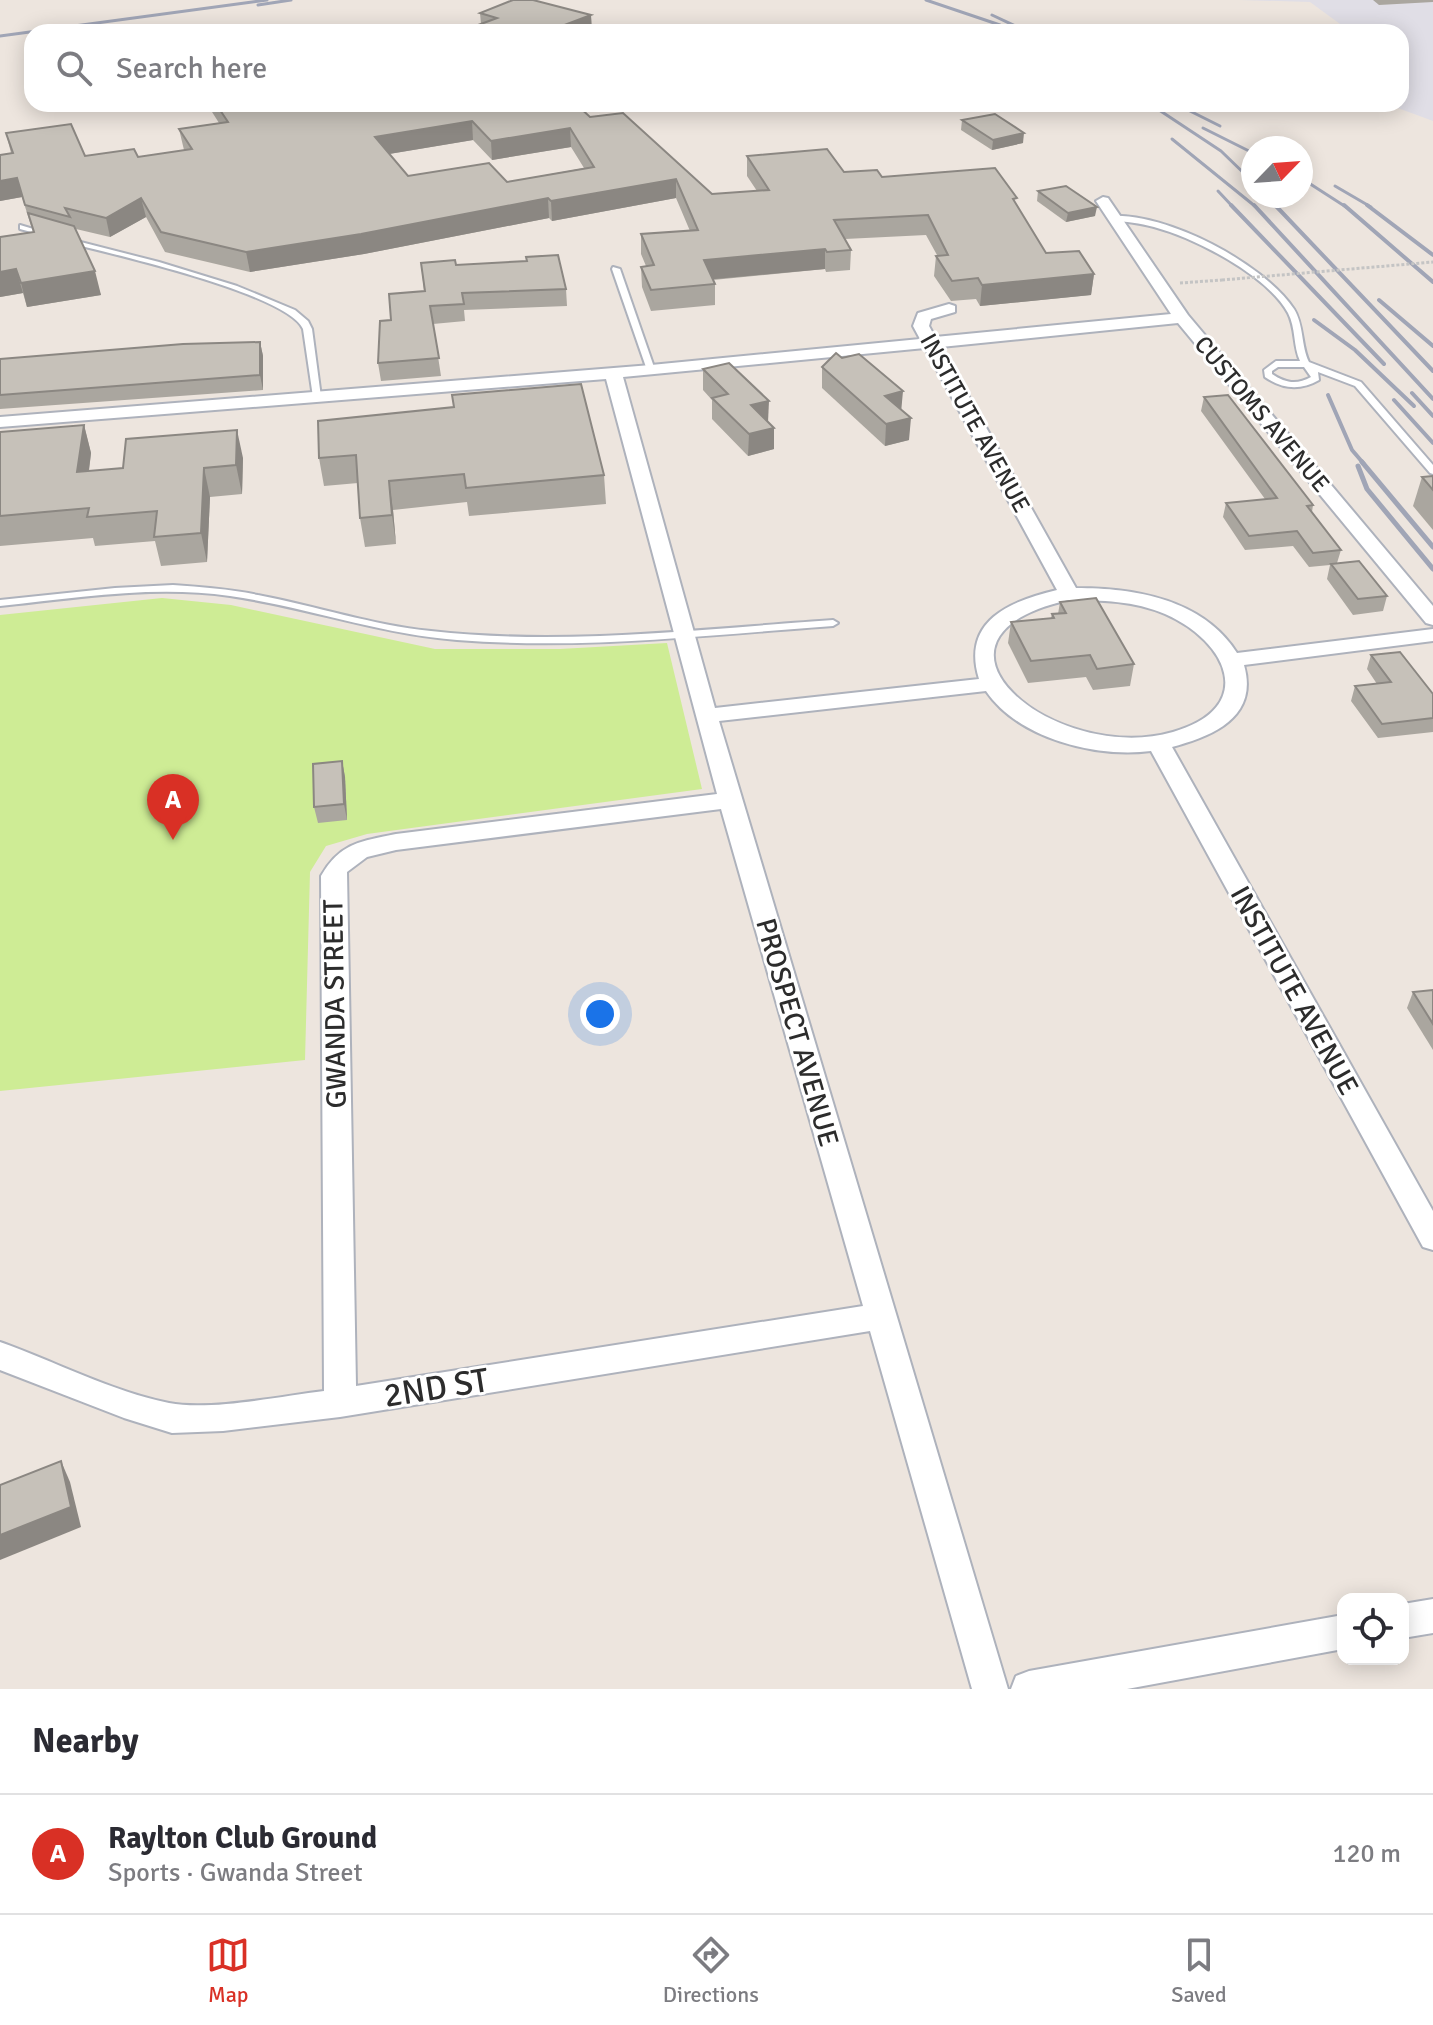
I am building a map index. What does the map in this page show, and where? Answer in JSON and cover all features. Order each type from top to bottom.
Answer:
[{"type":"street","name":"CUSTOMS AVENUE","points":[[1103,201],[1182,318],[1433,619]]},
{"type":"street","name":"INSTITUTE AVENUE","points":[[949,309],[924,316],[921,326],[1069,594]]},
{"type":"street","points":[[0,422],[651,370],[1182,318]]},
{"type":"street","name":"PROSPECT AVENUE","points":[[613,373],[686,633],[706,716],[990,1689]]},
{"type":"street","points":[[1069,594],[1109,594],[1149,601],[1174,611],[1215,636],[1234,660],[1238,682],[1232,703],[1216,721],[1191,735],[1158,743],[1107,744],[1058,732],[1017,711],[991,684],[982,659],[988,636],[1005,616],[1033,602],[1069,594]]},
{"type":"street","points":[[1234,660],[1433,635]]},
{"type":"street","points":[[706,716],[991,684]]},
{"type":"street","name":"INSTITUTE AVENUE","points":[[1158,743],[1433,1238]]},
{"type":"street","name":"GWANDA STREET","points":[[340,1403],[333,876],[341,860],[357,850],[396,842],[731,800]]},
{"type":"street","name":"2ND ST","points":[[0,1356],[124,1404],[172,1418],[223,1417],[340,1403],[880,1316]]},
{"type":"street","points":[[1409,1620],[1433,1616]]},
{"type":"street","points":[[1029,1689],[1337,1633]]},
{"type":"lane","points":[[1114,218],[1140,219],[1179,231],[1252,271],[1291,310],[1306,364],[1316,378],[1304,384],[1288,385],[1268,375],[1268,370],[1276,364],[1306,364],[1358,384],[1433,471]]},
{"type":"lane","points":[[23,227],[248,292],[293,310],[306,324],[317,397]]},
{"type":"lane","points":[[616,269],[651,370]]},
{"type":"lane","points":[[0,603],[185,589],[231,593],[397,629],[457,637],[562,639],[833,623]]},
{"type":"path","points":[[1159,285],[1433,262]]},
{"type":"shaded area","points":[[1239,0],[1433,0],[1433,121],[1409,112],[1409,24],[1340,24],[1310,2]]},
{"type":"green space","points":[[162,598],[231,605],[435,649],[560,649],[667,643],[702,789],[367,834],[326,846],[310,872],[305,1060],[0,1091],[0,615]]},
{"type":"building","points":[[513,0],[533,0],[591,15],[567,24],[481,24],[497,18],[480,13]]},
{"type":"building","points":[[221,112],[585,112],[590,117],[623,113],[712,194],[769,190],[747,156],[827,149],[844,172],[877,170],[882,177],[995,168],[1017,198],[1013,199],[1046,253],[1079,251],[1094,274],[982,285],[978,278],[952,281],[936,256],[948,255],[928,215],[834,220],[851,250],[827,252],[825,249],[704,260],[715,284],[651,290],[641,267],[654,265],[641,234],[698,230],[676,179],[551,201],[548,198],[361,234],[246,252],[161,232],[141,198],[106,218],[65,208],[70,217],[25,205],[17,178],[0,181],[0,155],[13,153],[6,133],[71,124],[85,156],[134,149],[138,157],[192,149],[179,129],[228,122]],"holes":[[[472,121],[491,141],[570,128],[594,167],[507,182],[489,163],[408,176],[375,137]]]},
{"type":"building","points":[[995,114],[1024,133],[993,140],[962,120]]},
{"type":"building","points":[[1066,186],[1097,207],[1068,213],[1038,191]]},
{"type":"building","points":[[28,213],[74,226],[95,271],[21,283],[16,269],[0,272],[0,237],[34,232]]},
{"type":"building","points":[[558,255],[566,289],[462,293],[464,304],[430,306],[439,358],[378,363],[380,321],[391,320],[389,294],[425,291],[421,263],[455,260],[456,265],[527,261],[526,257]]},
{"type":"building","points":[[260,342],[260,375],[0,395],[0,359],[183,344]]},
{"type":"building","points":[[836,353],[842,358],[859,354],[903,391],[885,396],[911,418],[886,424],[822,367]]},
{"type":"building","points":[[729,363],[769,401],[751,405],[774,428],[749,434],[712,398],[728,394],[703,369]]},
{"type":"building","points":[[581,384],[604,475],[466,488],[464,474],[389,481],[392,515],[360,518],[356,455],[319,458],[318,421],[454,407],[452,395]]},
{"type":"building","points":[[1228,395],[1313,505],[1307,506],[1341,550],[1313,553],[1297,531],[1249,536],[1226,503],[1277,498],[1204,397]]},
{"type":"building","points":[[84,425],[77,472],[123,468],[126,439],[237,430],[236,465],[204,468],[201,533],[154,537],[157,511],[87,517],[89,508],[0,516],[0,432]]},
{"type":"building","points":[[1433,476],[1433,490],[1422,477]]},
{"type":"building","points":[[1359,561],[1387,596],[1358,599],[1331,564]]},
{"type":"building","points":[[1096,598],[1134,664],[1097,669],[1090,655],[1031,661],[1011,622],[1054,618],[1052,614],[1066,613],[1060,602]]},
{"type":"building","points":[[1400,652],[1433,694],[1433,718],[1382,724],[1355,686],[1391,682],[1371,655]]},
{"type":"building","points":[[342,761],[344,804],[314,807],[313,764]]},
{"type":"building","points":[[1433,990],[1433,1024],[1413,992]]},
{"type":"building","points":[[61,1461],[71,1507],[0,1535],[0,1485]]},
{"type":"railway","points":[[89,24],[267,0]]},
{"type":"railway","points":[[258,5],[291,0]]},
{"type":"railway","points":[[926,0],[997,24]]},
{"type":"railway","points":[[992,15],[1011,24]]},
{"type":"railway","points":[[0,36],[24,33]]},
{"type":"railway","points":[[1162,112],[1221,151],[1241,170]]},
{"type":"railway","points":[[1192,112],[1220,126]]},
{"type":"railway","points":[[1203,128],[1241,147]]},
{"type":"railway","points":[[1172,139],[1241,195]]},
{"type":"railway","points":[[1313,186],[1346,207]]},
{"type":"railway","points":[[1335,186],[1371,207]]},
{"type":"railway","points":[[1218,191],[1233,207]]},
{"type":"railway","points":[[1231,205],[1384,364]]},
{"type":"railway","points":[[1344,205],[1433,282]]},
{"type":"railway","points":[[1367,205],[1433,255]]},
{"type":"railway","points":[[1257,208],[1433,399]]},
{"type":"railway","points":[[1278,208],[1433,371]]},
{"type":"railway","points":[[1379,300],[1433,346]]},
{"type":"railway","points":[[1314,320],[1355,350],[1414,406]]},
{"type":"railway","points":[[1412,393],[1433,416]]},
{"type":"railway","points":[[1328,395],[1352,450],[1364,464]]},
{"type":"railway","points":[[1394,400],[1433,443]]},
{"type":"railway","points":[[1362,462],[1433,547]]},
{"type":"railway","points":[[1358,466],[1367,489],[1433,569]]},
{"type":"place","name":"Raylton Club Ground","points":[[173,840]]}]
